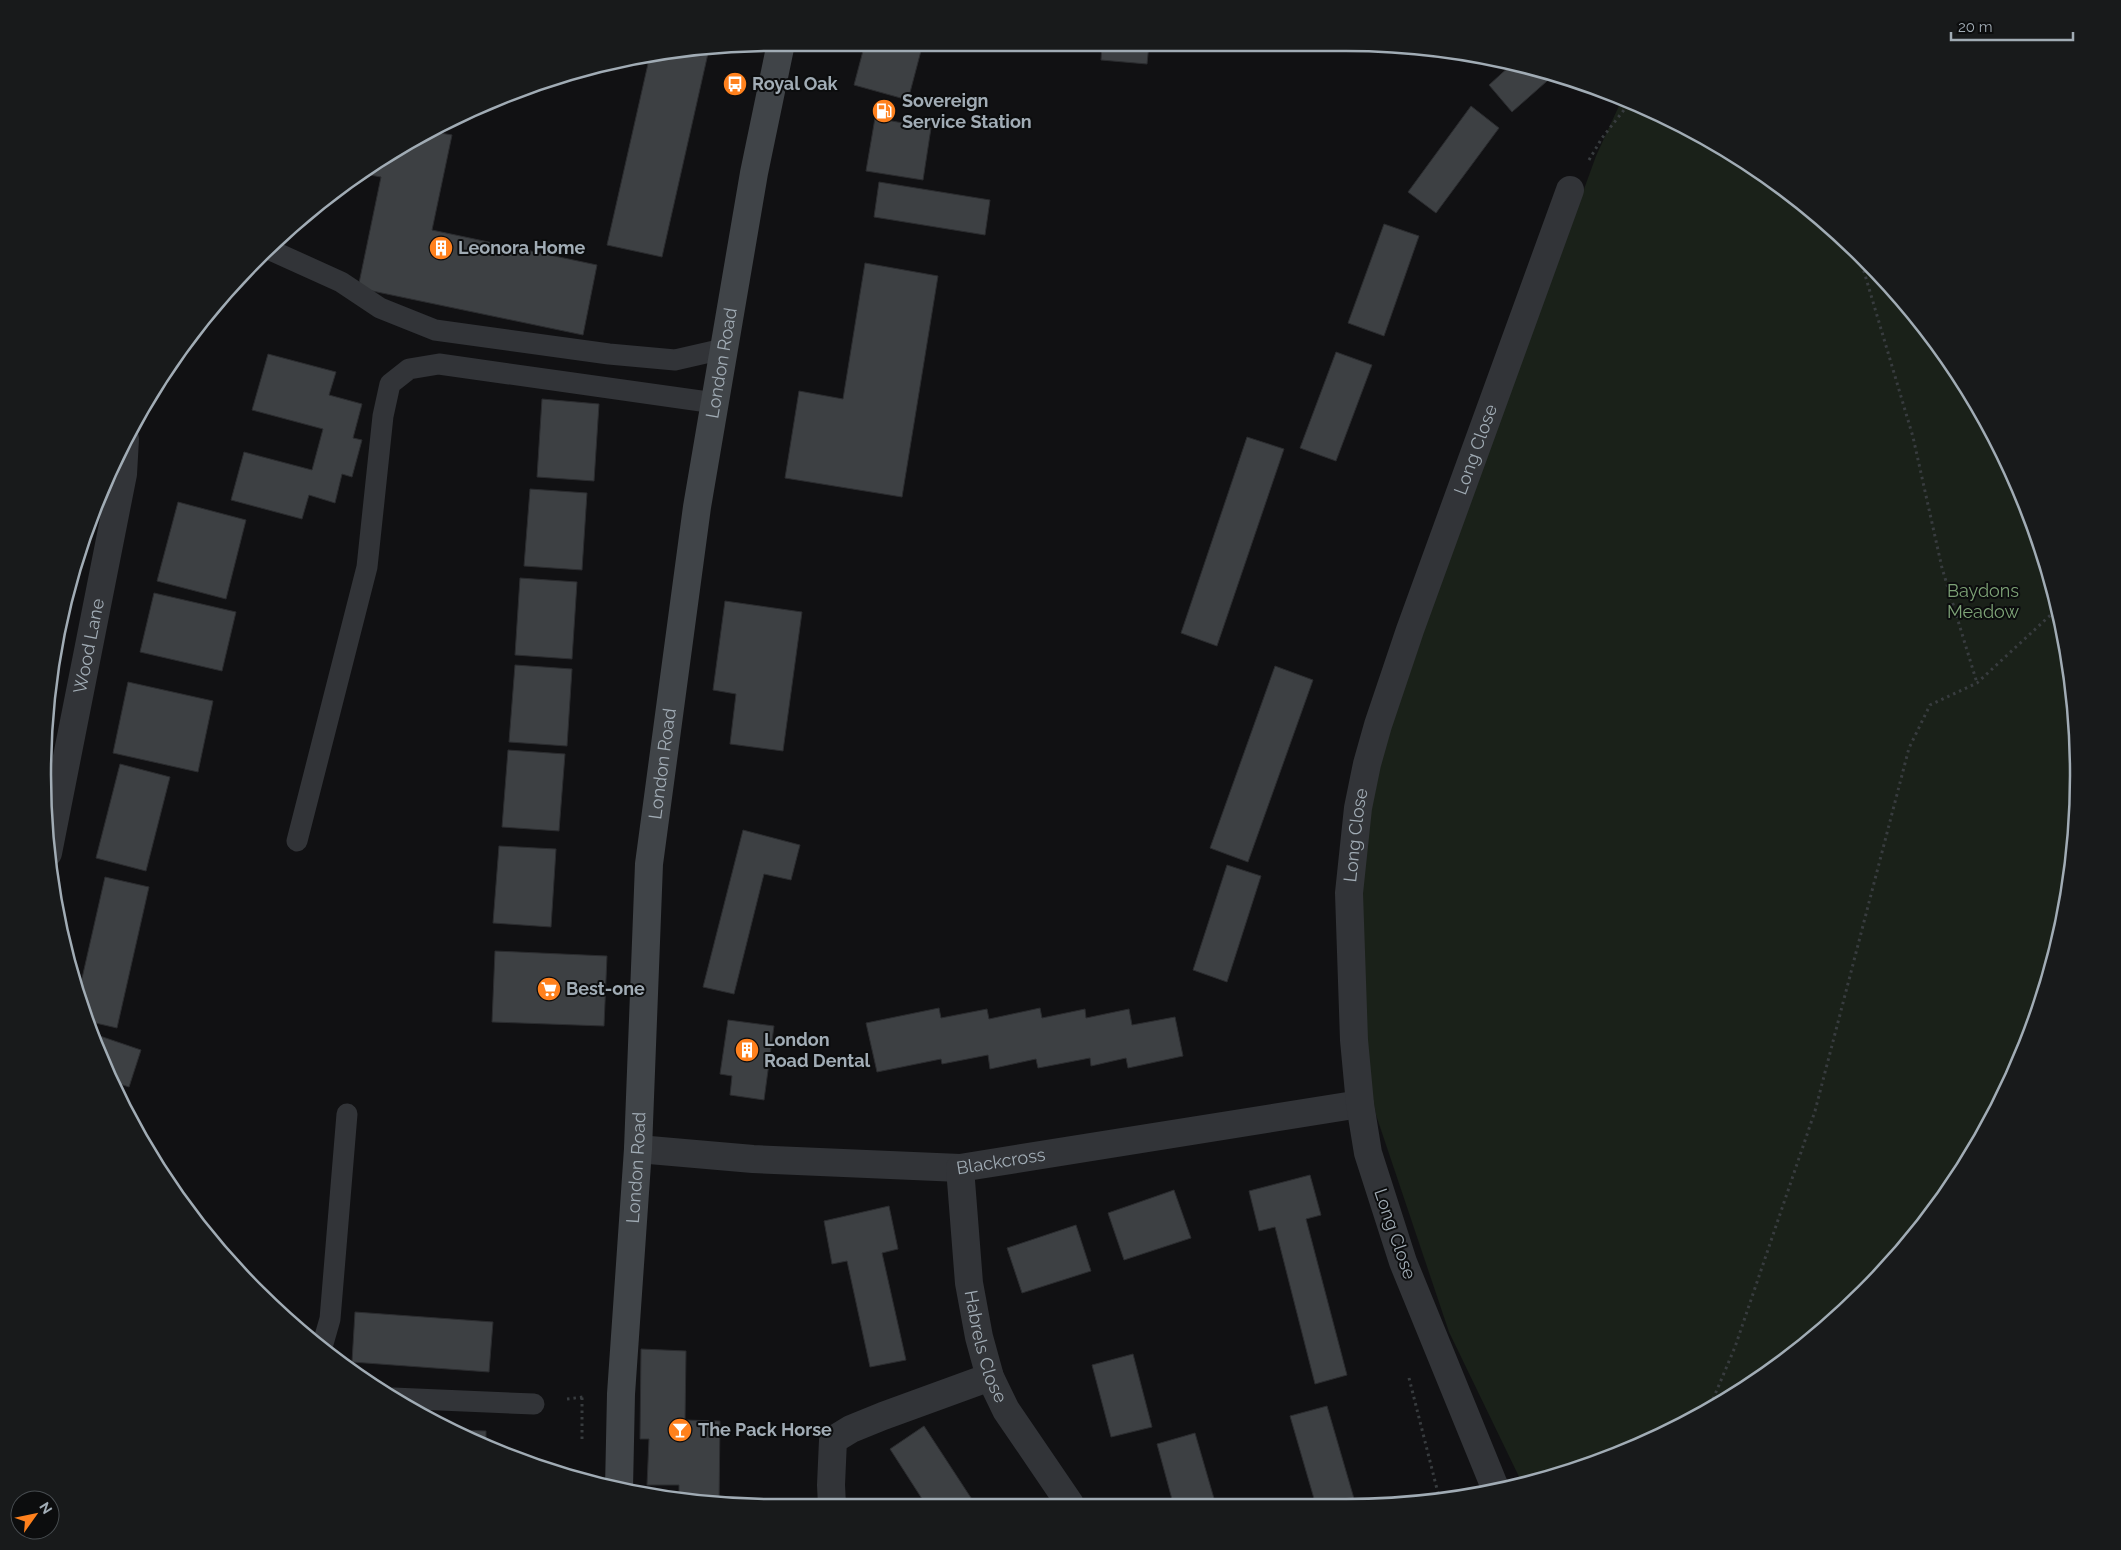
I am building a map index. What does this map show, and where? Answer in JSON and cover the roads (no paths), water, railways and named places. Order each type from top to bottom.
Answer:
[{"type":"street","name":"London Road","points":[[619,1481],[621,1394],[638,1149],[649,864],[697,507],[754,172],[779,51]]},
{"type":"street","name":"Long Close","points":[[1493,1483],[1402,1262],[1368,1153],[1360,1104],[1351,988],[1349,893],[1358,808],[1366,764],[1413,621],[1570,190]]},
{"type":"street","name":"Wood Lane","points":[[53,826],[123,474],[124,460]]},
{"type":"street","name":"Blackcross","points":[[638,1149],[752,1159],[960,1168],[1360,1104]]},
{"type":"street","name":"Habrels Close","points":[[960,1168],[969,1283],[979,1337],[990,1376],[1006,1410],[1067,1499]]},
{"type":"street","points":[[832,1499],[833,1440],[851,1429],[990,1376]]},
{"type":"lane","points":[[275,252],[341,282],[380,308],[435,330],[608,354],[675,360],[723,349]]},
{"type":"lane","points":[[297,841],[367,567],[383,416],[390,384],[409,369],[438,364],[715,403]]},
{"type":"lane","points":[[324,1341],[330,1319],[347,1114]]},
{"type":"lane","points":[[408,1399],[534,1404]]},
{"type":"place","name":"Royal Oak","points":[[735,84]]},
{"type":"place","name":"Sovereign Service Station","points":[[884,111]]},
{"type":"place","name":"Leonora Home","points":[[441,248]]},
{"type":"place","name":"Best-one","points":[[549,989]]},
{"type":"place","name":"London Road Dental","points":[[747,1050]]},
{"type":"place","name":"The Pack Horse","points":[[680,1430]]},
{"type":"park label","name":"Baydons Meadow","points":[[1983,601]]}]
